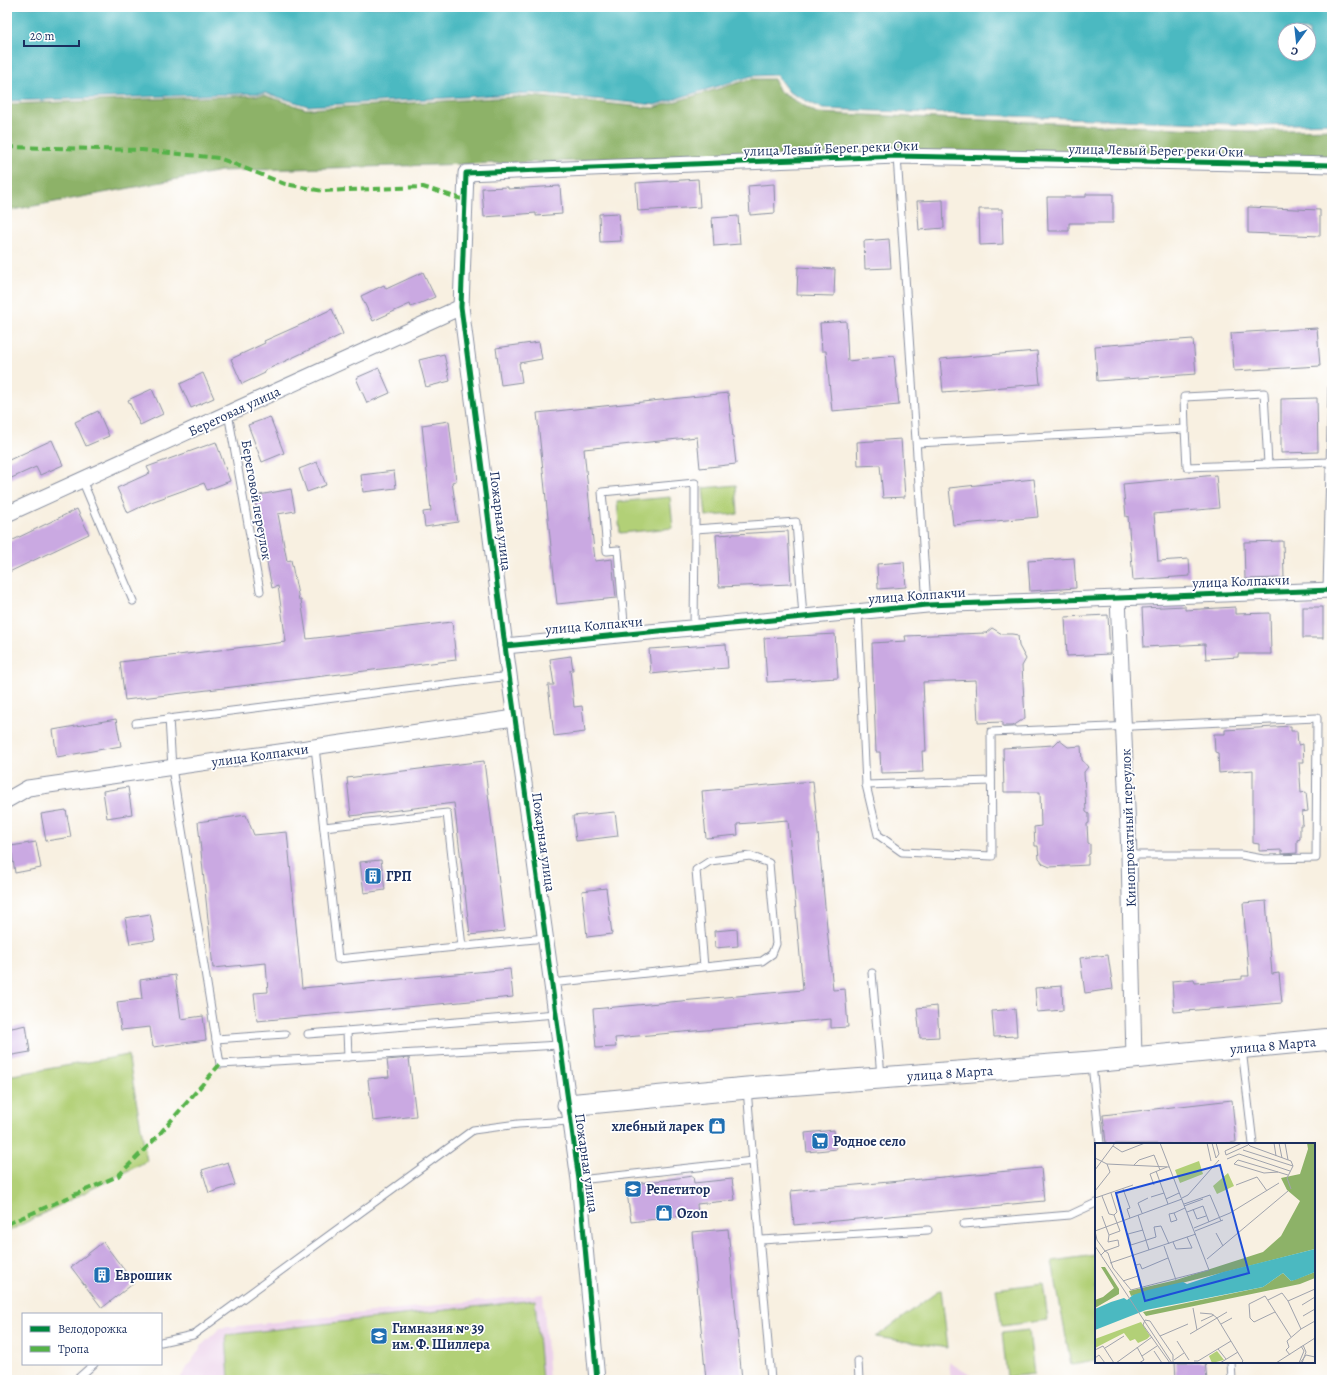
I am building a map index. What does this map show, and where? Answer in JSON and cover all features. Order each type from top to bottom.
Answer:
[{"type":"street","name":"улица Левый Берег реки Оки","points":[[461,307],[466,172],[897,156],[1332,165]]},
{"type":"street","name":"Береговая улица","points":[[7,514],[461,307]]},
{"type":"street","name":"Пожарная улица","points":[[461,307],[509,676],[579,1180],[597,1380]]},
{"type":"street","name":"улица Колпакчи","points":[[505,646],[927,605],[1330,590]]},
{"type":"street","name":"Кинопрокатный переулок","points":[[1118,598],[1129,855],[1134,1058]]},
{"type":"street","name":"улица Колпакчи","points":[[7,800],[28,788],[515,718]]},
{"type":"street","name":"улица 8 Марта","points":[[569,1113],[747,1088],[1092,1062],[1332,1039]]},
{"type":"lane","points":[[897,156],[927,605]]},
{"type":"lane","points":[[1330,590],[1330,462],[1332,388]]},
{"type":"lane","points":[[1268,464],[1264,394],[1184,397],[1187,467],[1330,462]]},
{"type":"lane","name":"Береговой переулок","points":[[228,413],[260,591]]},
{"type":"lane","points":[[917,443],[1185,429]]},
{"type":"lane","points":[[82,480],[133,601]]},
{"type":"lane","points":[[625,635],[618,550],[607,551],[602,492],[695,483],[694,628]]},
{"type":"lane","points":[[695,529],[796,522],[804,617]]},
{"type":"lane","points":[[858,612],[866,785],[878,835],[902,852],[992,856],[991,732],[1317,718],[1316,858],[1263,859],[1241,855],[1129,855]]},
{"type":"lane","points":[[136,723],[509,676]]},
{"type":"lane","points":[[169,718],[172,768],[220,1064],[560,1045]]},
{"type":"lane","points":[[315,747],[338,959],[545,938]]},
{"type":"lane","points":[[866,785],[991,781]]},
{"type":"lane","points":[[324,827],[447,813],[462,946]]},
{"type":"lane","points":[[551,983],[762,961],[772,954],[776,944],[769,863],[750,856],[710,861],[696,870],[704,967]]},
{"type":"lane","points":[[872,973],[881,1078]]},
{"type":"lane","points":[[308,1034],[556,1014]]},
{"type":"lane","points":[[346,1031],[348,1057]]},
{"type":"lane","points":[[216,1039],[285,1034]]},
{"type":"lane","points":[[1242,1047],[1254,1143]]},
{"type":"lane","points":[[1092,1062],[1100,1143]]},
{"type":"lane","points":[[747,1088],[771,1380]]},
{"type":"lane","points":[[162,1342],[193,1335],[473,1130],[518,1124],[569,1113]]},
{"type":"lane","points":[[579,1180],[753,1161]]},
{"type":"lane","points":[[964,1224],[1070,1215],[1095,1203]]},
{"type":"lane","points":[[760,1240],[928,1230]]},
{"type":"lane","points":[[858,1361],[859,1380]]},
{"type":"lane","points":[[1231,1363],[1232,1380]]},
{"type":"lane","points":[[76,1380],[93,1365]]},
{"type":"shaded area","name":"Гимназия № 39 им. Ф. Шиллера","points":[[543,1294],[549,1380],[179,1380],[203,1344],[220,1328]]},
{"type":"shaded area","points":[[949,1362],[978,1380],[951,1380]]},
{"type":"green space","points":[[751,79],[774,79],[780,92],[817,113],[1247,131],[1332,129],[1332,162],[897,152],[221,171],[7,211],[7,104],[264,95],[306,109],[530,96],[653,108]]},
{"type":"green space","points":[[736,485],[738,514],[706,516],[703,488]]},
{"type":"green space","points":[[670,497],[673,528],[620,533],[617,502]]},
{"type":"green space","points":[[128,1055],[147,1161],[7,1232],[7,1076]]},
{"type":"green space","points":[[1095,1255],[1095,1361],[1071,1365],[1052,1261]]},
{"type":"green space","points":[[1043,1283],[1048,1320],[1002,1326],[996,1289]]},
{"type":"green space","points":[[941,1289],[948,1348],[876,1337]]},
{"type":"green space","name":"Гимназия № 39 им. Ф. Шиллера","points":[[535,1300],[542,1380],[229,1380],[226,1335]]},
{"type":"green space","points":[[1029,1330],[1034,1374],[1007,1377],[1002,1333]]},
{"type":"water","points":[[7,7],[1332,7],[1332,123],[1259,125],[823,109],[789,92],[776,75],[752,76],[655,105],[532,93],[308,106],[265,93],[7,101]]},
{"type":"building","points":[[698,179],[700,207],[638,211],[636,183]]},
{"type":"building","points":[[774,184],[775,213],[750,215],[748,186]]},
{"type":"building","points":[[560,186],[562,214],[536,216],[536,213],[484,217],[482,188],[508,187],[508,189]]},
{"type":"building","points":[[1086,194],[1113,194],[1113,223],[1069,223],[1069,231],[1048,231],[1047,197],[1086,197]]},
{"type":"building","points":[[943,200],[944,228],[919,230],[917,201]]},
{"type":"building","points":[[1248,207],[1320,210],[1320,236],[1248,233]]},
{"type":"building","points":[[979,209],[1002,209],[1003,244],[980,245]]},
{"type":"building","points":[[619,213],[621,241],[600,242],[599,214]]},
{"type":"building","points":[[738,216],[740,244],[714,246],[712,218]]},
{"type":"building","points":[[889,239],[891,268],[865,269],[864,241]]},
{"type":"building","points":[[798,267],[835,269],[834,296],[797,295]]},
{"type":"building","points":[[423,272],[435,297],[411,307],[410,304],[373,321],[361,296],[384,285],[386,289]]},
{"type":"building","points":[[332,309],[343,334],[264,371],[265,373],[242,384],[231,359],[265,343],[264,341]]},
{"type":"building","points":[[846,321],[848,361],[894,356],[899,405],[832,411],[826,351],[822,351],[820,323]]},
{"type":"building","points":[[1317,328],[1320,366],[1234,371],[1231,333]]},
{"type":"building","points":[[1193,339],[1196,374],[1097,381],[1095,346]]},
{"type":"building","points":[[539,342],[542,359],[519,363],[522,382],[501,385],[496,348]]},
{"type":"building","points":[[1037,351],[1040,384],[943,392],[940,359]]},
{"type":"building","points":[[444,354],[450,381],[426,387],[419,360]]},
{"type":"building","points":[[379,368],[390,393],[367,403],[356,378]]},
{"type":"building","points":[[203,373],[214,398],[191,408],[180,384]]},
{"type":"building","points":[[152,389],[163,414],[140,425],[128,400]]},
{"type":"building","points":[[728,393],[736,464],[700,468],[697,437],[584,449],[595,561],[612,559],[616,598],[557,604],[537,413]]},
{"type":"building","points":[[1317,398],[1318,452],[1281,453],[1281,399]]},
{"type":"building","points":[[98,411],[109,436],[86,446],[75,422]]},
{"type":"building","points":[[270,417],[284,453],[262,462],[248,425]]},
{"type":"building","points":[[449,421],[456,481],[452,482],[458,522],[425,527],[423,512],[431,511],[422,425]]},
{"type":"building","points":[[901,439],[905,497],[883,498],[880,465],[858,466],[857,442]]},
{"type":"building","points":[[52,440],[63,465],[40,475],[36,467],[7,480],[7,461]]},
{"type":"building","points":[[216,442],[230,481],[207,490],[204,483],[151,502],[128,513],[117,488],[150,473],[147,467]]},
{"type":"building","points":[[317,462],[326,485],[307,492],[299,469]]},
{"type":"building","points":[[394,471],[396,488],[363,492],[361,475]]},
{"type":"building","points":[[1216,475],[1219,508],[1154,514],[1158,561],[1189,559],[1190,576],[1133,580],[1128,516],[1126,517],[1123,484]]},
{"type":"building","points":[[1034,479],[1038,517],[953,525],[949,488]]},
{"type":"building","points":[[291,489],[295,511],[278,514],[287,561],[291,560],[299,600],[301,600],[307,639],[452,622],[456,660],[125,700],[120,662],[286,642],[278,586],[272,588],[254,496]]},
{"type":"building","points":[[77,509],[89,534],[7,573],[7,543]]},
{"type":"building","points":[[788,531],[791,584],[719,587],[716,535]]},
{"type":"building","points":[[1283,541],[1284,578],[1245,579],[1244,542]]},
{"type":"building","points":[[1074,558],[1076,588],[1030,591],[1028,561]]},
{"type":"building","points":[[904,562],[906,587],[878,589],[877,564]]},
{"type":"building","points":[[1185,606],[1185,610],[1235,607],[1235,614],[1270,613],[1271,654],[1238,654],[1238,657],[1206,659],[1205,644],[1144,647],[1142,608]]},
{"type":"building","points":[[1303,607],[1323,607],[1323,638],[1303,638]]},
{"type":"building","points":[[1108,615],[1110,654],[1067,656],[1065,617]]},
{"type":"building","points":[[992,628],[1002,634],[1018,635],[1019,646],[1026,659],[1022,666],[1025,718],[1013,726],[1002,726],[1002,722],[978,723],[976,680],[923,682],[926,751],[922,751],[923,772],[881,773],[880,752],[876,752],[872,643],[906,641],[905,636],[986,633]]},
{"type":"building","points":[[835,634],[838,678],[767,682],[764,638]]},
{"type":"building","points":[[726,644],[728,668],[699,669],[651,674],[649,649]]},
{"type":"building","points":[[571,656],[573,670],[570,670],[574,707],[582,706],[585,732],[554,736],[548,685],[554,685],[550,659]]},
{"type":"building","points":[[116,719],[121,746],[57,757],[53,730]]},
{"type":"building","points":[[1291,726],[1291,731],[1297,731],[1298,745],[1303,744],[1304,762],[1299,762],[1301,793],[1306,792],[1308,811],[1302,812],[1303,825],[1300,825],[1300,839],[1297,840],[1297,853],[1282,854],[1282,850],[1259,851],[1259,844],[1253,843],[1253,770],[1219,773],[1218,753],[1215,752],[1214,734],[1225,734],[1225,730]]},
{"type":"building","points":[[1059,740],[1068,747],[1081,746],[1082,760],[1088,767],[1084,772],[1086,812],[1089,814],[1089,823],[1087,824],[1088,843],[1090,844],[1088,865],[1050,867],[1043,864],[1039,859],[1038,846],[1035,846],[1034,827],[1041,826],[1040,792],[1004,792],[1003,748],[1054,745]]},
{"type":"building","points":[[484,761],[505,931],[470,935],[454,803],[351,816],[347,778]]},
{"type":"building","points":[[813,781],[833,990],[845,989],[848,1027],[831,1028],[831,1019],[615,1038],[616,1047],[596,1048],[593,1009],[803,990],[788,820],[737,824],[738,835],[706,838],[702,791]]},
{"type":"building","points":[[128,787],[132,814],[107,818],[103,791]]},
{"type":"building","points":[[66,810],[71,837],[46,841],[41,814]]},
{"type":"building","points":[[615,812],[618,836],[576,841],[573,816]]},
{"type":"building","points":[[246,815],[254,835],[287,832],[302,988],[510,969],[513,997],[257,1021],[254,993],[268,992],[266,963],[213,968],[198,822]]},
{"type":"building","points":[[36,842],[41,868],[15,873],[11,846]]},
{"type":"building","name":"ГРП","points":[[381,860],[385,890],[364,893],[360,862]]},
{"type":"building","points":[[606,888],[612,934],[587,937],[582,891]]},
{"type":"building","points":[[1266,901],[1272,974],[1279,973],[1282,1003],[1174,1012],[1172,981],[1194,979],[1195,983],[1242,979],[1242,976],[1249,976],[1243,903]]},
{"type":"building","points":[[150,914],[155,940],[130,944],[125,918]]},
{"type":"building","points":[[737,929],[738,946],[715,948],[714,931]]},
{"type":"building","points":[[1108,955],[1113,989],[1085,993],[1080,958]]},
{"type":"building","points":[[175,975],[181,1019],[203,1016],[206,1040],[153,1047],[150,1027],[121,1030],[117,1002],[142,999],[140,980]]},
{"type":"building","points":[[1062,986],[1063,1010],[1037,1012],[1035,988]]},
{"type":"building","points":[[937,1006],[939,1037],[920,1038],[917,1008]]},
{"type":"building","points":[[1015,1009],[1017,1036],[994,1037],[992,1011]]},
{"type":"building","points":[[26,1025],[30,1052],[7,1056],[7,1029]]},
{"type":"building","points":[[409,1058],[416,1116],[373,1121],[368,1079],[389,1077],[387,1060]]},
{"type":"building","points":[[1232,1100],[1236,1142],[1106,1143],[1103,1115]]},
{"type":"building","name":"Родное село","points":[[834,1130],[836,1149],[807,1152],[805,1133]]},
{"type":"building","points":[[228,1162],[235,1185],[209,1193],[202,1170]]},
{"type":"building","points":[[1041,1168],[1044,1201],[794,1225],[791,1191]]},
{"type":"building","points":[[693,1176],[694,1183],[732,1179],[735,1200],[697,1204],[698,1214],[631,1222],[626,1185]]},
{"type":"building","points":[[728,1229],[742,1380],[706,1380],[692,1232]]},
{"type":"building","name":"Еврошик","points":[[103,1242],[134,1283],[102,1308],[71,1267]]},
{"type":"building","points":[[1175,1363],[1205,1363],[1207,1380],[1176,1380]]},
{"type":"marked path","points":[[7,147],[142,150],[219,158],[285,184],[323,191],[423,187],[465,200]]},
{"type":"marked path","points":[[7,1224],[118,1176],[156,1138],[220,1064]]},
{"type":"cycle path","points":[[597,1380],[579,1180],[505,646],[461,307],[466,173],[897,156],[1332,165]]},
{"type":"cycle path","points":[[505,646],[927,605],[1332,590]]},
{"type":"place","name":"ГРП","points":[[373,876]]},
{"type":"place","name":"хлебный ларек","points":[[717,1126]]},
{"type":"place","name":"Родное село","points":[[820,1141]]},
{"type":"place","name":"Репетитор","points":[[633,1189]]},
{"type":"place","name":"Ozon","points":[[664,1213]]},
{"type":"place","name":"Еврошик","points":[[102,1275]]},
{"type":"place","name":"Гимназия № 39 им. Ф. Шиллера","points":[[379,1336]]}]
